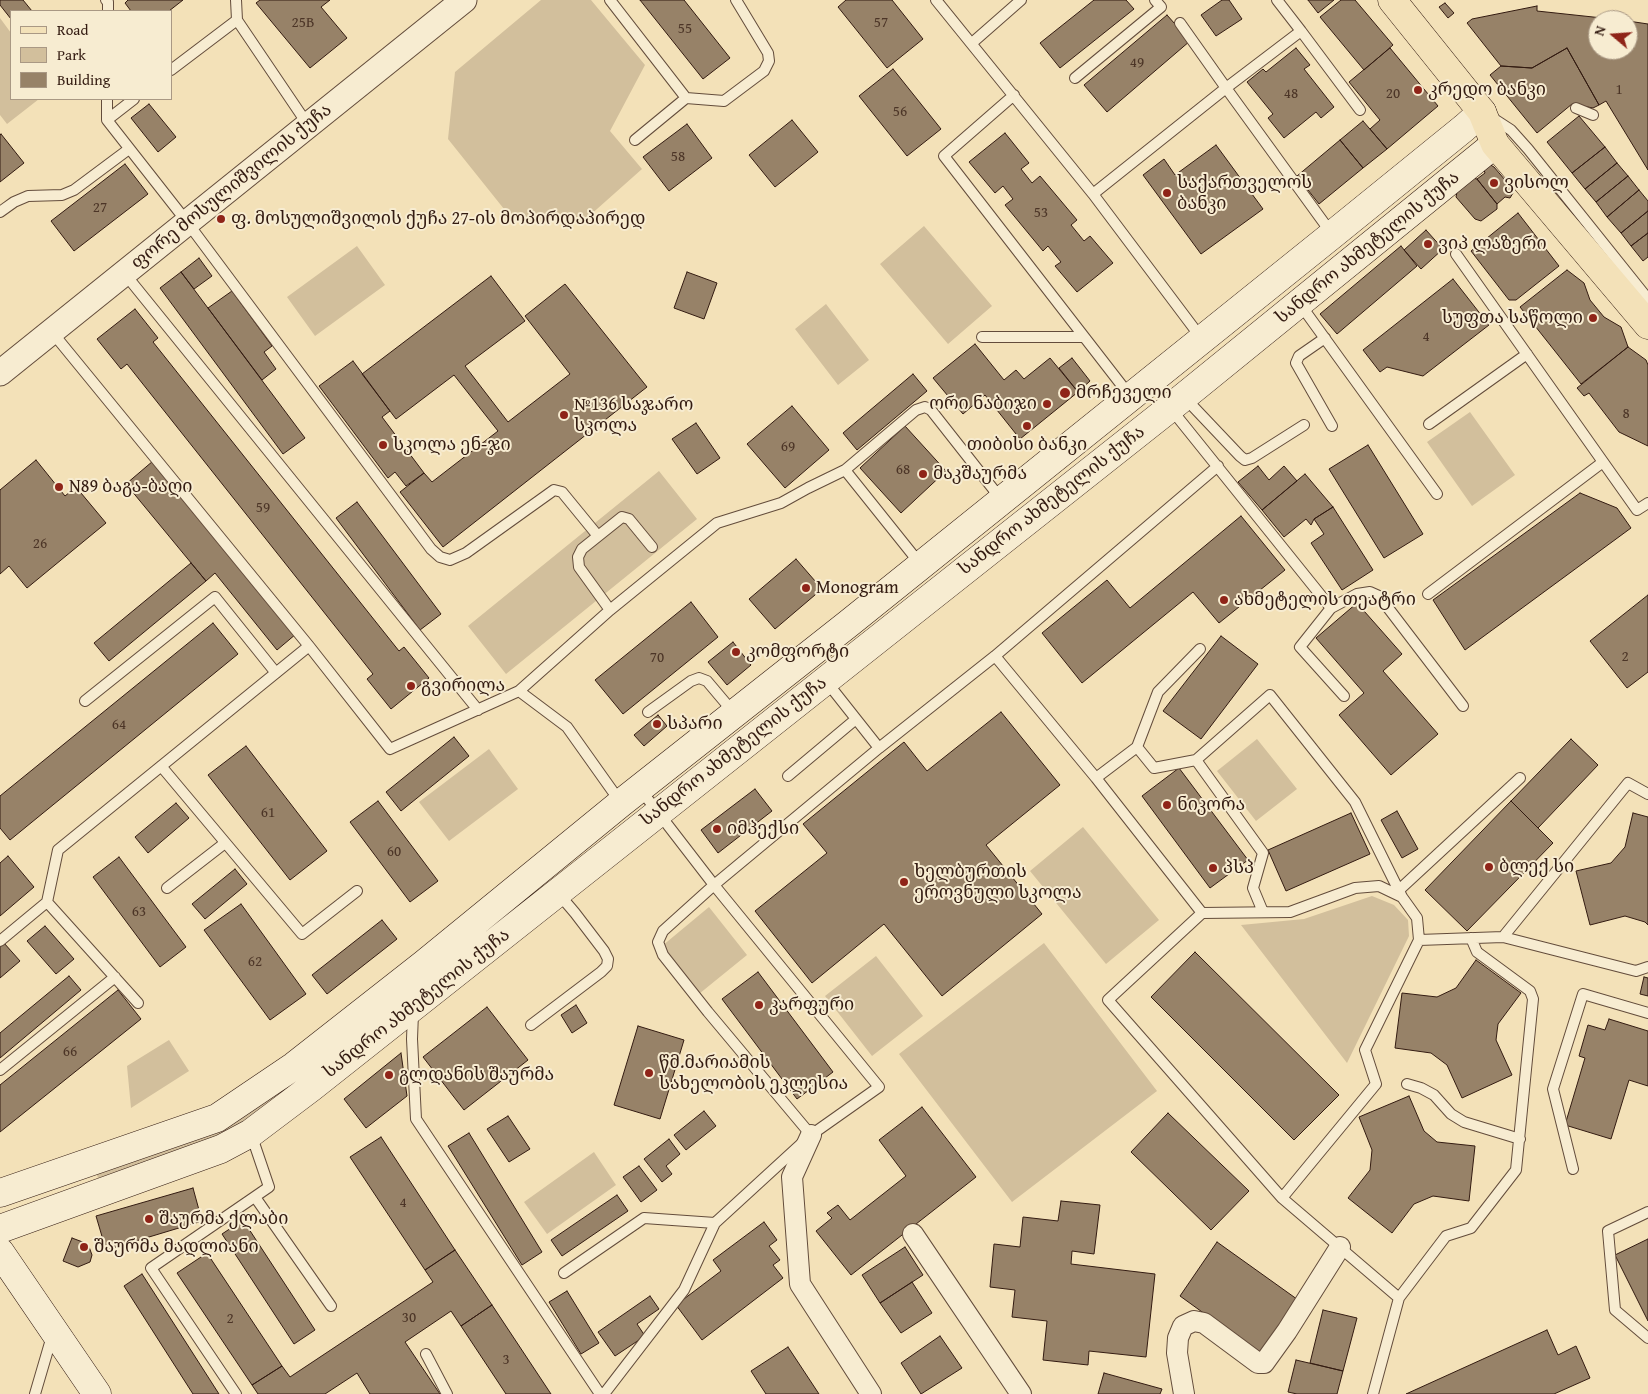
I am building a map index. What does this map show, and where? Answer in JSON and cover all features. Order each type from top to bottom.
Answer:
[{"type":"main road","points":[[1392,0],[1503,137],[1648,325]]},
{"type":"main road","name":"სანდრო ახმეტელის ქუჩა","points":[[0,1193],[217,1118],[294,1066],[848,624],[1393,186],[1482,112]]},
{"type":"main road","name":"სანდრო ახმეტელის ქუჩა","points":[[0,1229],[220,1149],[251,1133],[312,1087],[1172,407],[1503,137]]},
{"type":"main road","points":[[1393,186],[1414,211]]},
{"type":"main road","points":[[1134,393],[1172,407]]},
{"type":"main road","points":[[848,624],[866,648]]},
{"type":"main road","points":[[424,964],[441,985]]},
{"type":"main road","points":[[294,1066],[312,1087]]},
{"type":"main road","points":[[83,1164],[94,1194]]},
{"type":"main road","points":[[0,1252],[97,1394]]},
{"type":"street","name":"ფორე მოსულიშვილის ქუჩა","points":[[0,373],[464,0]]},
{"type":"street","points":[[811,1135],[792,1177],[800,1284],[871,1394]]},
{"type":"street","points":[[912,1234],[1021,1394]]},
{"type":"street","points":[[1184,1394],[1177,1353],[1178,1338],[1183,1326],[1194,1321],[1204,1323],[1258,1363],[1264,1364],[1340,1247]]},
{"type":"lane","points":[[236,0],[237,20],[308,125]]},
{"type":"lane","points":[[610,0],[686,98]]},
{"type":"lane","points":[[635,140],[686,98],[724,101],[764,71],[768,61],[768,53],[736,0]]},
{"type":"lane","points":[[936,0],[1093,194],[1202,339]]},
{"type":"lane","points":[[972,43],[1021,0]]},
{"type":"lane","points":[[1075,78],[1161,7],[1155,0]]},
{"type":"lane","points":[[1277,0],[1360,110]]},
{"type":"lane","points":[[172,69],[237,20]]},
{"type":"lane","points":[[1180,23],[1332,235]]},
{"type":"lane","points":[[1093,194],[1226,88],[1301,32]]},
{"type":"lane","points":[[1014,95],[944,156],[1084,336],[1134,393]]},
{"type":"lane","points":[[107,100],[107,120],[187,222],[431,549],[440,557],[450,560],[466,553],[554,490],[562,492],[598,536]]},
{"type":"lane","points":[[107,120],[133,100]]},
{"type":"lane","points":[[1576,108],[1594,115]]},
{"type":"lane","points":[[1503,137],[1648,299]]},
{"type":"lane","points":[[0,212],[14,202],[28,196],[62,196],[74,190],[129,149]]},
{"type":"lane","points":[[1456,254],[1637,510],[1648,503]]},
{"type":"lane","points":[[124,273],[478,710]]},
{"type":"lane","points":[[1300,303],[1437,494]]},
{"type":"lane","points":[[52,332],[309,646],[390,750],[519,691],[610,610],[717,523],[781,503],[845,470],[916,410],[926,407],[931,410],[1002,500]]},
{"type":"lane","points":[[982,337],[1084,336]]},
{"type":"lane","points":[[1325,338],[1299,356],[1296,363],[1332,426]]},
{"type":"lane","points":[[1429,424],[1527,354]]},
{"type":"lane","points":[[1172,407],[1246,460],[1304,425]]},
{"type":"lane","points":[[1172,407],[1331,608]]},
{"type":"lane","points":[[1428,594],[1603,462]]},
{"type":"lane","points":[[811,1135],[663,955],[658,942],[663,931],[714,885],[879,748],[995,656],[1218,466]]},
{"type":"lane","points":[[845,470],[921,565]]},
{"type":"lane","points":[[610,610],[580,567],[578,557],[582,550],[622,518],[629,519],[652,547]]},
{"type":"lane","points":[[1344,696],[1300,647],[1331,608],[1357,594],[1370,592],[1379,596],[1463,706]]},
{"type":"lane","points":[[85,701],[215,597],[276,673]]},
{"type":"lane","points":[[0,941],[47,902],[58,850],[309,646]]},
{"type":"lane","points":[[1096,778],[1137,746],[1158,692],[1200,649]]},
{"type":"lane","points":[[995,656],[1096,778],[1202,913]]},
{"type":"lane","points":[[648,712],[691,681],[699,678],[707,681],[735,713]]},
{"type":"lane","points":[[826,680],[879,748]]},
{"type":"lane","points":[[519,691],[567,727],[631,796],[659,812],[714,885],[880,1087],[811,1135],[714,1223],[684,1290],[604,1394]]},
{"type":"lane","points":[[1137,746],[1154,768],[1196,760],[1270,695],[1355,802],[1401,893],[1417,918],[1419,940],[1366,1050],[1376,1084],[1282,1198]]},
{"type":"lane","points":[[788,776],[856,719]]},
{"type":"lane","points":[[1196,760],[1263,854],[1253,888],[1263,912]]},
{"type":"lane","points":[[161,766],[302,934],[357,891]]},
{"type":"lane","points":[[1401,893],[1520,778]]},
{"type":"lane","points":[[1503,937],[1628,783],[1648,794]]},
{"type":"lane","points":[[167,888],[225,843]]},
{"type":"lane","points":[[1399,1298],[1282,1198],[1108,1000],[1202,913],[1290,912],[1356,888],[1379,886],[1401,893]]},
{"type":"lane","points":[[531,1025],[607,966],[608,959],[604,951],[557,893]]},
{"type":"lane","points":[[47,902],[138,1003]]},
{"type":"lane","points":[[1419,940],[1503,937],[1636,971],[1648,968]]},
{"type":"lane","points":[[1373,1394],[1399,1298],[1446,1236],[1471,1228],[1516,1170],[1533,999],[1530,991],[1477,952],[1471,938]]},
{"type":"lane","points":[[0,1070],[115,977]]},
{"type":"lane","points":[[1573,1169],[1553,1089],[1583,994],[1648,1013]]},
{"type":"lane","points":[[414,1006],[412,1048],[416,1119],[600,1394]]},
{"type":"lane","points":[[1407,1084],[1434,1095],[1451,1114],[1464,1122],[1520,1139]]},
{"type":"lane","points":[[236,1394],[151,1268],[269,1187],[251,1133]]},
{"type":"lane","points":[[255,1197],[331,1306]]},
{"type":"lane","points":[[1648,1212],[1608,1231],[1615,1310],[1648,1338]]},
{"type":"lane","points":[[564,1272],[644,1218],[714,1223]]},
{"type":"lane","points":[[35,1394],[53,1330]]},
{"type":"lane","points":[[426,1354],[447,1394]]},
{"type":"green space","points":[[541,0],[591,0],[645,65],[610,131],[642,169],[588,217],[512,219],[448,139],[455,72]]},
{"type":"green space","points":[[0,18],[10,32],[10,100],[38,100],[7,124],[0,115]]},
{"type":"green space","points":[[924,226],[992,306],[948,344],[880,264]]},
{"type":"green space","points":[[357,246],[385,285],[315,336],[287,297]]},
{"type":"green space","points":[[826,304],[869,360],[838,385],[795,329]]},
{"type":"green space","points":[[1470,412],[1515,475],[1472,506],[1427,442]]},
{"type":"green space","points":[[659,471],[697,519],[506,674],[468,626]]},
{"type":"green space","points":[[1257,739],[1297,789],[1256,821],[1217,771]]},
{"type":"green space","points":[[489,749],[518,789],[449,841],[419,802]]},
{"type":"green space","points":[[1083,827],[1159,920],[1106,964],[1030,871]]},
{"type":"green space","points":[[1372,896],[1394,905],[1408,920],[1409,936],[1347,1063],[1241,925],[1304,919]]},
{"type":"green space","points":[[709,907],[747,955],[694,998],[656,951]]},
{"type":"green space","points":[[1044,943],[1157,1091],[1012,1202],[899,1054]]},
{"type":"green space","points":[[876,956],[923,1016],[872,1056],[825,996]]},
{"type":"green space","points":[[169,1040],[189,1071],[131,1108],[127,1066]]},
{"type":"green space","points":[[287,1082],[293,1090],[230,1132],[185,1150],[98,1178],[96,1172]]},
{"type":"green space","points":[[594,1152],[616,1185],[547,1234],[524,1202]]},
{"type":"building","points":[[0,0],[23,0],[31,10],[10,10],[10,18],[0,5]]},
{"type":"building","points":[[128,0],[183,0],[170,10],[130,10],[125,3]]},
{"type":"building","points":[[260,0],[330,0],[321,7],[347,38],[310,68],[256,3]]},
{"type":"building","points":[[640,0],[684,0],[730,58],[703,79]]},
{"type":"building","points":[[846,0],[892,0],[923,39],[887,68],[838,7]]},
{"type":"building","points":[[1094,0],[1126,0],[1134,9],[1060,68],[1040,43]]},
{"type":"building","points":[[1222,0],[1229,0],[1242,19],[1216,36],[1201,15]]},
{"type":"building","points":[[1308,0],[1334,0],[1318,13]]},
{"type":"building","points":[[1341,0],[1355,0],[1393,45],[1364,70],[1320,17]]},
{"type":"building","points":[[1445,3],[1454,13],[1448,18],[1439,7]]},
{"type":"building","points":[[1537,6],[1537,11],[1588,16],[1588,60],[1638,60],[1638,22],[1648,24],[1648,170],[1606,101],[1599,105],[1567,48],[1532,68],[1501,66],[1467,23],[1472,19]]},
{"type":"building","points":[[1167,15],[1190,41],[1107,112],[1084,85]]},
{"type":"building","points":[[1296,48],[1310,65],[1304,69],[1334,107],[1321,118],[1316,112],[1284,138],[1268,118],[1273,114],[1247,82],[1263,69],[1266,72]]},
{"type":"building","points":[[1390,48],[1438,106],[1387,149],[1370,129],[1380,120],[1349,82]]},
{"type":"building","points":[[1567,48],[1599,105],[1593,108],[1572,104],[1537,133],[1490,75],[1501,66],[1532,68]]},
{"type":"building","points":[[893,69],[941,129],[907,156],[859,96]]},
{"type":"building","points":[[149,104],[176,137],[158,152],[131,118]]},
{"type":"building","points":[[1579,116],[1605,147],[1572,173],[1547,142]]},
{"type":"building","points":[[792,120],[818,152],[775,187],[749,155]]},
{"type":"building","points":[[1363,121],[1387,149],[1363,168],[1340,140]]},
{"type":"building","points":[[687,124],[712,158],[669,191],[643,157]]},
{"type":"building","points":[[1005,133],[1029,163],[1021,169],[1032,183],[1040,176],[1077,220],[1071,225],[1084,241],[1090,236],[1113,263],[1077,292],[1055,266],[1061,262],[1048,246],[1043,251],[1005,205],[1013,199],[1003,186],[995,193],[969,162]]},
{"type":"building","points":[[0,135],[24,163],[0,182]]},
{"type":"building","points":[[1340,140],[1363,168],[1319,204],[1297,176]]},
{"type":"building","points":[[1216,145],[1263,209],[1201,254],[1143,175],[1164,159],[1175,175]]},
{"type":"building","points":[[1605,147],[1617,163],[1585,189],[1572,173]]},
{"type":"building","points":[[1617,163],[1628,176],[1596,202],[1585,189]]},
{"type":"building","points":[[125,164],[148,194],[74,251],[51,221]]},
{"type":"building","name":"ვისოლ","points":[[1489,164],[1494,167],[1511,187],[1513,193],[1510,198],[1505,197],[1497,204],[1477,179],[1485,173],[1484,170]]},
{"type":"building","points":[[1628,176],[1639,190],[1607,217],[1596,202]]},
{"type":"building","points":[[1472,178],[1477,179],[1497,204],[1497,209],[1481,221],[1475,219],[1456,197],[1457,192]]},
{"type":"building","points":[[1639,190],[1648,201],[1648,211],[1621,233],[1607,217]]},
{"type":"building","points":[[1648,211],[1648,233],[1631,246],[1621,233]]},
{"type":"building","points":[[1518,213],[1559,266],[1516,300],[1509,300],[1471,251]]},
{"type":"building","points":[[1426,230],[1443,249],[1421,269],[1404,250]]},
{"type":"building","points":[[1648,233],[1648,257],[1643,261],[1631,246]]},
{"type":"building","points":[[1401,246],[1417,266],[1337,334],[1320,314]]},
{"type":"building","points":[[199,258],[212,276],[194,289],[181,272]]},
{"type":"building","points":[[1567,270],[1584,283],[1590,300],[1604,317],[1621,327],[1628,347],[1581,384],[1520,307]]},
{"type":"building","points":[[181,272],[305,438],[283,454],[160,288]]},
{"type":"building","points":[[687,272],[717,283],[704,319],[674,308]]},
{"type":"building","name":"№136 საჯარო სკოლა","points":[[491,276],[525,321],[465,366],[508,422],[570,374],[525,316],[565,284],[647,387],[443,547],[400,492],[424,473],[432,482],[498,431],[454,375],[396,419],[362,374]]},
{"type":"building","points":[[1453,279],[1489,325],[1423,376],[1387,367],[1380,372],[1363,350]]},
{"type":"building","points":[[232,291],[272,346],[264,352],[276,369],[262,380],[208,308]]},
{"type":"building","points":[[135,309],[158,338],[153,342],[399,651],[404,647],[429,678],[391,709],[367,679],[373,674],[127,364],[121,369],[97,339]]},
{"type":"building","points":[[975,344],[1004,380],[1016,370],[1024,379],[1050,358],[1078,392],[1020,439],[985,395],[963,414],[933,378]]},
{"type":"building","points":[[1628,347],[1646,360],[1648,365],[1648,446],[1619,432],[1589,393],[1584,396],[1577,388]]},
{"type":"building","points":[[1072,358],[1090,381],[1078,392],[1059,368]]},
{"type":"building","name":"სკოლა ენ-ჯი","points":[[353,361],[390,411],[382,417],[424,473],[406,486],[395,472],[388,478],[319,386]]},
{"type":"building","points":[[913,374],[927,391],[857,450],[843,433]]},
{"type":"building","points":[[792,406],[829,450],[785,488],[747,444]]},
{"type":"building","points":[[696,423],[720,458],[697,474],[672,439]]},
{"type":"building","points":[[905,426],[946,471],[901,513],[860,468]]},
{"type":"building","points":[[1368,445],[1423,534],[1384,558],[1329,469]]},
{"type":"building","points":[[36,460],[65,496],[76,487],[106,523],[27,588],[9,566],[0,574],[0,490]]},
{"type":"building","points":[[153,461],[296,634],[277,650],[215,573],[206,581],[126,484]]},
{"type":"building","points":[[1258,466],[1269,480],[1284,466],[1297,481],[1262,510],[1238,482]]},
{"type":"building","points":[[1305,474],[1333,507],[1314,519],[1311,525],[1306,519],[1284,537],[1262,510]]},
{"type":"building","points":[[1580,493],[1617,508],[1631,528],[1465,650],[1433,600]]},
{"type":"building","points":[[357,502],[441,614],[420,630],[336,518]]},
{"type":"building","points":[[1333,507],[1373,570],[1342,590],[1311,543],[1324,534],[1314,519]]},
{"type":"building","name":"ახმეტელის თეატრი","points":[[1241,516],[1285,570],[1219,623],[1193,592],[1082,683],[1042,633],[1107,580],[1130,608]]},
{"type":"building","points":[[796,559],[822,589],[775,629],[749,599]]},
{"type":"building","points":[[191,563],[206,581],[109,661],[94,643]]},
{"type":"building","points":[[1648,595],[1648,672],[1627,688],[1590,641]]},
{"type":"building","points":[[691,602],[718,637],[623,714],[595,680]]},
{"type":"building","points":[[1357,603],[1402,654],[1383,671],[1438,734],[1391,775],[1339,715],[1364,693],[1316,638]]},
{"type":"building","points":[[213,623],[238,654],[10,840],[0,828],[0,796]]},
{"type":"building","points":[[1221,636],[1258,664],[1201,739],[1163,711]]},
{"type":"building","points":[[733,642],[751,665],[727,685],[708,662]]},
{"type":"building","name":"ხელბურთის ეროვნული სკოლა","points":[[1001,712],[1060,785],[986,845],[1042,914],[942,996],[884,924],[812,983],[755,911],[827,853],[803,824],[904,742],[927,771]]},
{"type":"building","points":[[658,715],[667,726],[644,746],[634,735]]},
{"type":"building","points":[[454,737],[469,756],[401,811],[386,792]]},
{"type":"building","points":[[1571,739],[1598,765],[1538,828],[1511,801]]},
{"type":"building","points":[[246,746],[327,851],[290,880],[208,775]]},
{"type":"building","points":[[1179,768],[1248,860],[1210,888],[1142,796]]},
{"type":"building","points":[[755,789],[772,811],[718,853],[701,830]]},
{"type":"building","points":[[378,801],[438,881],[410,902],[350,822]]},
{"type":"building","points":[[1511,801],[1553,843],[1467,931],[1425,890]]},
{"type":"building","points":[[176,803],[189,818],[148,853],[135,837]]},
{"type":"building","points":[[1397,811],[1418,849],[1402,858],[1381,820]]},
{"type":"building","points":[[1351,813],[1370,854],[1286,891],[1268,850]]},
{"type":"building","points":[[1633,813],[1648,817],[1648,925],[1645,922],[1625,916],[1590,925],[1576,871],[1611,863],[1625,847]]},
{"type":"building","points":[[8,856],[34,887],[0,916],[0,863]]},
{"type":"building","points":[[119,857],[186,947],[160,967],[93,877]]},
{"type":"building","points":[[235,869],[247,884],[205,919],[192,904]]},
{"type":"building","points":[[241,904],[306,994],[270,1020],[204,930]]},
{"type":"building","points":[[382,920],[397,939],[327,994],[312,975]]},
{"type":"building","points":[[45,926],[74,959],[56,974],[27,941]]},
{"type":"building","points":[[4,943],[20,961],[0,978],[0,946]]},
{"type":"building","points":[[1195,952],[1339,1095],[1294,1140],[1151,997]]},
{"type":"building","points":[[1476,960],[1521,993],[1498,1024],[1496,1040],[1512,1075],[1462,1098],[1447,1065],[1431,1053],[1395,1048],[1402,993],[1437,997],[1456,988]]},
{"type":"building","points":[[758,972],[833,1072],[797,1099],[722,999]]},
{"type":"building","points":[[69,976],[81,990],[0,1058],[0,1033]]},
{"type":"building","points":[[1644,977],[1648,978],[1648,996],[1640,994]]},
{"type":"building","points":[[118,990],[141,1019],[0,1132],[0,1085]]},
{"type":"building","points":[[576,1005],[587,1023],[572,1033],[561,1015]]},
{"type":"building","points":[[487,1007],[528,1060],[464,1110],[423,1057]]},
{"type":"building","points":[[1609,1019],[1648,1031],[1648,1086],[1629,1080],[1611,1139],[1565,1125],[1585,1058],[1579,1056],[1588,1025],[1605,1030]]},
{"type":"building","name":"წმ.მარიამის სახელობის ეკლესია","points":[[638,1026],[684,1040],[660,1119],[614,1105]]},
{"type":"building","name":"გლდანის შაურმა","points":[[401,1053],[407,1096],[366,1128],[344,1099]]},
{"type":"building","points":[[1409,1096],[1424,1131],[1437,1142],[1475,1146],[1469,1201],[1433,1196],[1414,1204],[1392,1233],[1348,1198],[1370,1170],[1372,1150],[1359,1117]]},
{"type":"building","points":[[922,1107],[976,1177],[851,1275],[816,1231],[832,1218],[827,1213],[838,1205],[850,1220],[906,1176],[879,1140]]},
{"type":"building","points":[[704,1111],[716,1126],[686,1150],[674,1135]]},
{"type":"building","points":[[1168,1113],[1249,1191],[1211,1230],[1131,1152]]},
{"type":"building","points":[[508,1116],[530,1149],[509,1162],[487,1129]]},
{"type":"building","points":[[469,1133],[542,1252],[522,1265],[448,1146]]},
{"type":"building","points":[[381,1137],[455,1250],[425,1270],[350,1157]]},
{"type":"building","points":[[669,1139],[680,1154],[666,1166],[672,1174],[662,1182],[644,1159]]},
{"type":"building","points":[[639,1166],[657,1190],[641,1202],[623,1177]]},
{"type":"building","name":"შაურმა ქლაბი","points":[[193,1188],[202,1221],[106,1250],[96,1216]]},
{"type":"building","points":[[617,1195],[628,1211],[562,1256],[551,1240]]},
{"type":"building","points":[[1061,1201],[1100,1205],[1094,1254],[1072,1251],[1071,1264],[1155,1274],[1146,1357],[1089,1351],[1088,1365],[1043,1360],[1047,1321],[1012,1317],[1015,1290],[990,1287],[994,1244],[1020,1247],[1023,1217],[1058,1221]]},
{"type":"building","points":[[243,1220],[315,1330],[294,1344],[222,1234]]},
{"type":"building","points":[[764,1222],[777,1240],[769,1246],[780,1260],[773,1265],[783,1278],[702,1340],[676,1305],[721,1271],[713,1260]]},
{"type":"building","points":[[72,1238],[88,1244],[92,1255],[90,1262],[78,1267],[63,1261]]},
{"type":"building","points":[[1648,1239],[1648,1321],[1615,1255]]},
{"type":"building","points":[[1217,1242],[1301,1302],[1263,1356],[1180,1296]]},
{"type":"building","points":[[905,1247],[923,1275],[880,1303],[862,1275]]},
{"type":"building","points":[[455,1250],[492,1305],[461,1326],[451,1311],[405,1342],[440,1394],[370,1394],[357,1373],[325,1394],[258,1394],[252,1385],[282,1366],[290,1377],[433,1282],[425,1270]]},
{"type":"building","points":[[207,1253],[282,1366],[252,1385],[177,1273]]},
{"type":"building","points":[[142,1274],[219,1394],[193,1394],[124,1286]]},
{"type":"building","points":[[912,1282],[932,1313],[901,1333],[880,1303]]},
{"type":"building","points":[[567,1291],[599,1343],[581,1354],[549,1302]]},
{"type":"building","points":[[650,1296],[659,1309],[637,1324],[645,1336],[615,1356],[598,1332]]},
{"type":"building","points":[[492,1305],[551,1394],[506,1394],[461,1326]]},
{"type":"building","points":[[1323,1310],[1357,1318],[1343,1371],[1310,1363]]},
{"type":"building","points":[[1547,1330],[1558,1355],[1576,1346],[1590,1378],[1554,1394],[1406,1394]]},
{"type":"building","points":[[940,1336],[962,1368],[921,1394],[901,1363]]},
{"type":"building","points":[[788,1347],[819,1394],[766,1394],[751,1371]]},
{"type":"building","points":[[1296,1360],[1343,1371],[1337,1394],[1297,1394],[1288,1392]]},
{"type":"building","points":[[1104,1373],[1162,1389],[1160,1394],[1098,1394]]},
{"type":"place","name":"კრედო ბანკი","points":[[1418,90]]},
{"type":"place","name":"ვისოლ","points":[[1494,183]]},
{"type":"place","name":"საქართველოს ბანკი","points":[[1167,193]]},
{"type":"place","name":"ფ. მოსულიშვილის ქუჩა 27-ის მოპირდაპირედ","points":[[221,219]]},
{"type":"place","name":"ვიპ ლაზერი","points":[[1428,244]]},
{"type":"place","name":"სუფთა საწოლი","points":[[1593,318]]},
{"type":"place","name":"მრჩეველი","points":[[1065,393]]},
{"type":"place","name":"ორი ნაბიჯი","points":[[1047,404]]},
{"type":"place","name":"№136 საჯარო სკოლა","points":[[564,415]]},
{"type":"place","name":"თიბისი ბანკი","points":[[1027,426]]},
{"type":"place","name":"სკოლა ენ-ჯი","points":[[383,445]]},
{"type":"place","name":"მაკშაურმა","points":[[923,474]]},
{"type":"place","name":"N89 ბაგა-ბაღი","points":[[59,487]]},
{"type":"place","name":"Monogram","points":[[806,588]]},
{"type":"place","name":"ახმეტელის თეატრი","points":[[1224,600]]},
{"type":"place","name":"კომფორტი","points":[[736,652]]},
{"type":"place","name":"გვირილა","points":[[411,686]]},
{"type":"place","name":"სპარი","points":[[657,724]]},
{"type":"place","name":"ნიკორა","points":[[1167,805]]},
{"type":"place","name":"იმპექსი","points":[[717,829]]},
{"type":"place","name":"ბლექ სი","points":[[1489,867]]},
{"type":"place","name":"პსპ","points":[[1213,868]]},
{"type":"place","name":"ხელბურთის ეროვნული სკოლა","points":[[904,882]]},
{"type":"place","name":"კარფური","points":[[759,1005]]},
{"type":"place","name":"წმ.მარიამის სახელობის ეკლესია","points":[[649,1073]]},
{"type":"place","name":"გლდანის შაურმა","points":[[389,1075]]},
{"type":"place","name":"შაურმა ქლაბი","points":[[149,1219]]},
{"type":"place","name":"შაურმა მადლიანი","points":[[84,1247]]}]
